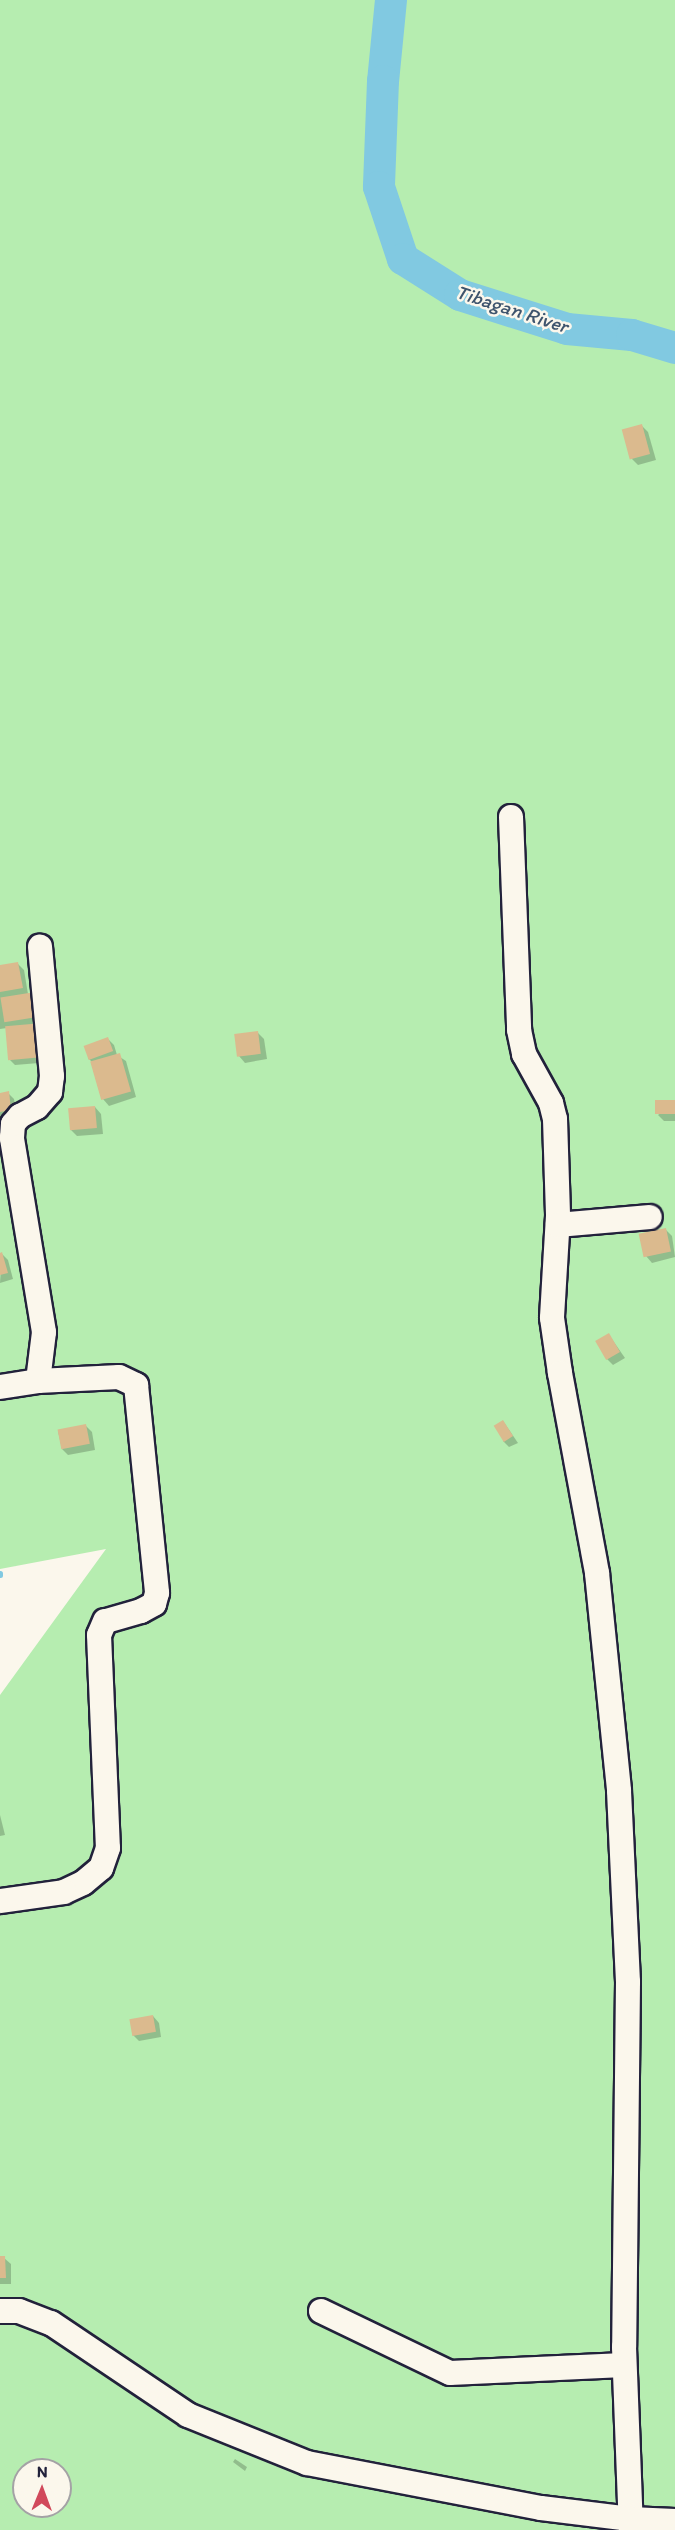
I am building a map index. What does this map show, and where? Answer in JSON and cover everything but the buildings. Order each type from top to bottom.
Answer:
[{"type":"street","points":[[511,817],[519,1030],[524,1054],[551,1103],[555,1119],[558,1225],[552,1318],[597,1573],[619,1791],[628,1982],[624,2365],[630,2524]]},
{"type":"street","points":[[38,1381],[44,1332],[12,1138],[13,1124],[20,1116],[37,1107],[50,1092],[52,1076],[40,947]]},
{"type":"street","points":[[558,1225],[650,1217]]},
{"type":"street","points":[[0,1901],[64,1892],[83,1883],[101,1868],[108,1848],[99,1635],[105,1621],[141,1611],[154,1604],[157,1593],[136,1385],[119,1377],[38,1381],[1,1387]]},
{"type":"street","points":[[0,2311],[19,2311],[51,2323],[188,2415],[308,2463],[630,2524],[675,2521]]},
{"type":"street","points":[[321,2311],[450,2373],[624,2365]]},
{"type":"green space","points":[[0,0],[675,0],[675,2530],[0,2530],[0,1695],[106,1549],[0,1569]]},
{"type":"waterway","name":"Tibagan River","points":[[391,0],[383,81],[379,187],[403,259],[460,295],[567,329],[632,335],[675,348]]}]
